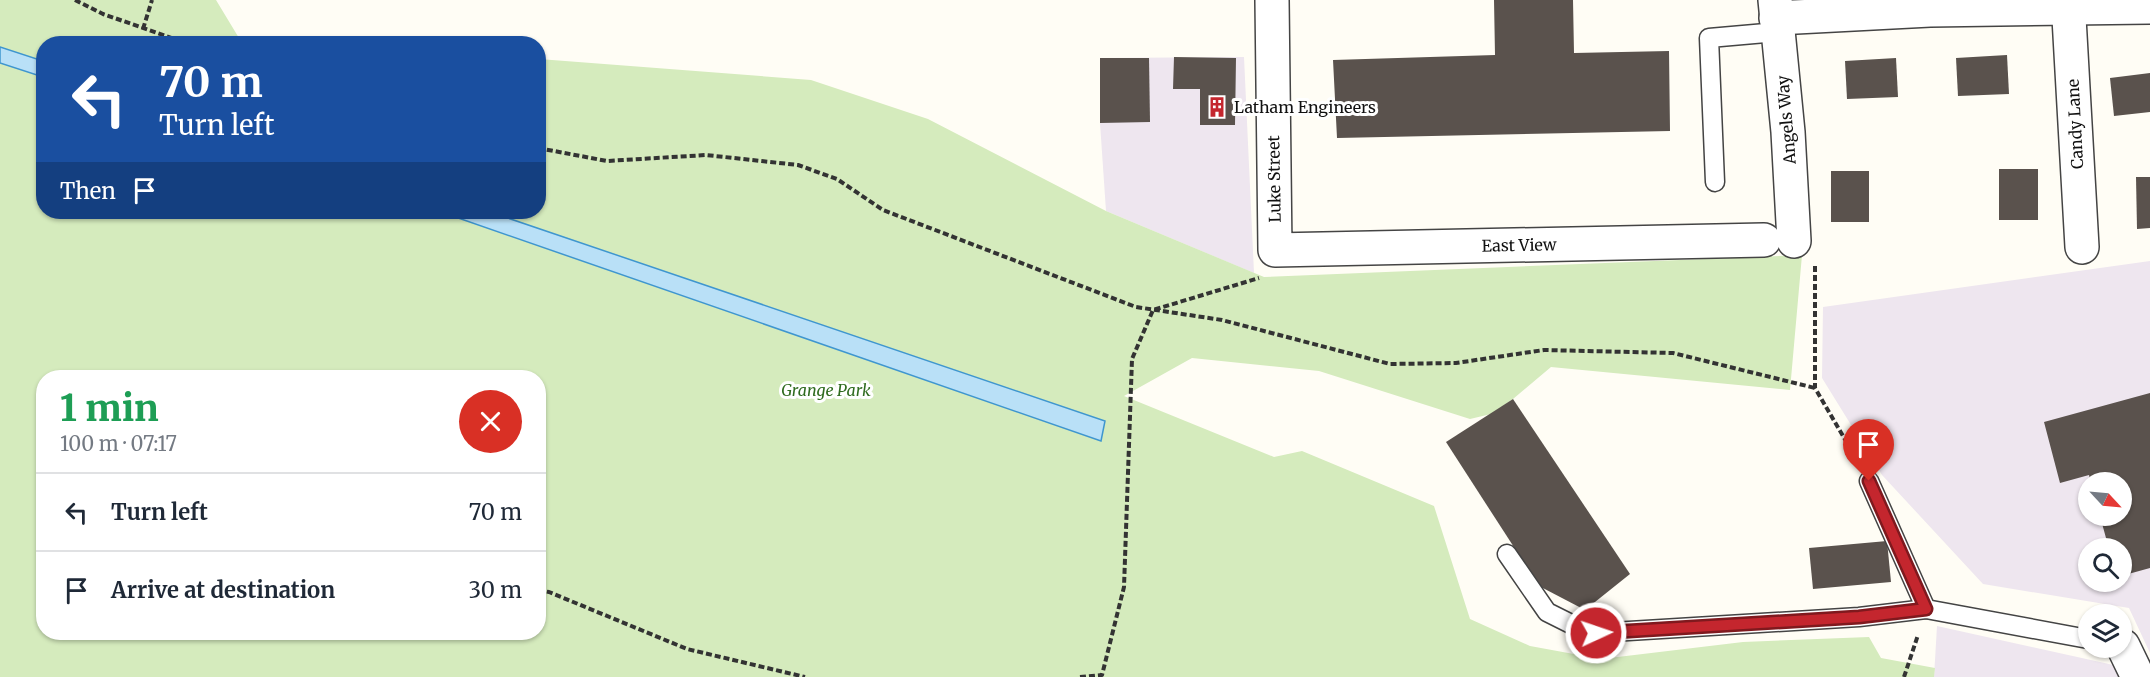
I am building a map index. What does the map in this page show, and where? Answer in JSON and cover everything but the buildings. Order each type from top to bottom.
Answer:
[{"type":"street","name":"Luke Street","points":[[1269,264],[1272,0]]},
{"type":"street","points":[[1776,17],[2068,4],[2150,6]]},
{"type":"street","name":"Candy Lane","points":[[2068,4],[2082,247]]},
{"type":"street","name":"Angels Way","points":[[1776,17],[1788,132],[1779,241]]},
{"type":"street","name":"East View","points":[[1269,264],[1779,241]]},
{"type":"street","points":[[2128,658],[2138,677]]},
{"type":"lane","points":[[1715,182],[1709,38],[1776,17]]},
{"type":"lane","points":[[1869,481],[1926,609]]},
{"type":"lane","points":[[1507,554],[1546,612],[1596,633],[1859,617],[1926,609],[2078,637]]},
{"type":"path","points":[[75,0],[104,14],[166,36]]},
{"type":"path","points":[[143,28],[152,0]]},
{"type":"path","points":[[546,150],[607,161],[706,155],[798,165],[837,179],[883,210],[1136,307],[1221,320],[1390,364],[1456,363],[1544,350],[1673,353],[1815,388]]},
{"type":"path","points":[[1779,241],[1815,241],[1815,388],[1869,481]]},
{"type":"path","points":[[1080,677],[1102,675],[1124,587],[1132,359],[1153,310],[1269,264]]},
{"type":"path","points":[[546,591],[687,649],[805,677]]},
{"type":"path","points":[[1904,677],[1926,609]]},
{"type":"shaded area","points":[[1244,57],[1254,273],[1106,211],[1100,123],[1100,58]]},
{"type":"shaded area","points":[[2150,261],[2150,653],[2132,614],[2132,604],[2105,604],[1983,584],[1882,475],[1822,378],[1823,307]]},
{"type":"shaded area","points":[[1937,626],[2118,666],[2121,677],[1934,677]]},
{"type":"green space","name":"Grange Park","points":[[0,0],[216,0],[238,36],[36,36],[36,219],[546,219],[546,60],[811,80],[928,119],[1106,211],[1264,277],[1802,255],[1790,390],[1551,367],[1491,414],[1470,419],[1319,371],[1192,358],[1124,396],[1274,457],[1302,451],[1434,506],[1470,619],[1530,646],[1601,659],[1743,642],[1869,637],[1881,658],[1935,668],[1934,677],[0,677]]},
{"type":"water","points":[[0,47],[36,59],[36,75],[0,63]]},
{"type":"water","points":[[461,219],[511,219],[1105,421],[1101,441]]},
{"type":"place","name":"Latham Engineers","points":[[1217,107]]},
{"type":"route","points":[[1596,633],[1859,617],[1926,609],[1869,481]]}]
